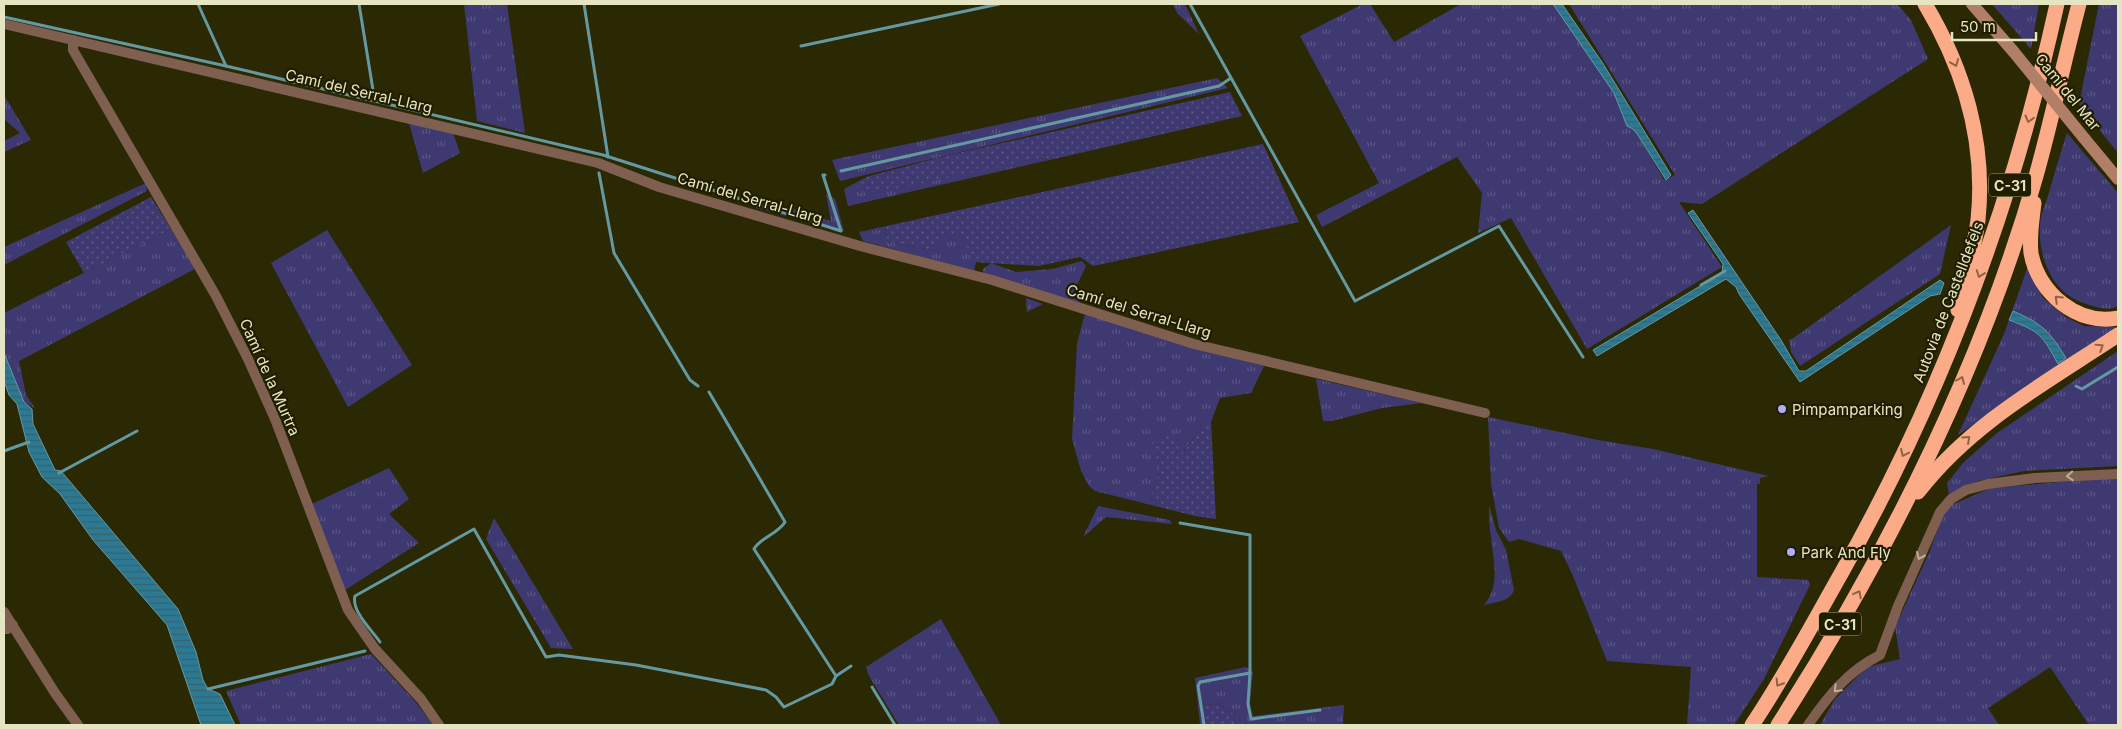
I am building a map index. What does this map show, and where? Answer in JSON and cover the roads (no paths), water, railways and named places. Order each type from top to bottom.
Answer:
[{"type":"highway","points":[[1925,4],[1955,61],[1966,92],[1976,142],[1978,169],[1978,219],[1946,360]]},
{"type":"highway","name":"Autovia de Castelldefels","points":[[1752,725],[1794,658],[1890,483],[1963,320],[1997,225],[2022,146],[2058,4]]},
{"type":"highway","name":"C-31","points":[[1778,725],[1854,601],[1897,520],[1951,405],[1984,326],[2036,176],[2079,4]]},
{"type":"highway","points":[[2036,176],[2030,242],[2038,274],[2058,301],[2071,310],[2102,320],[2118,318]]},
{"type":"highway","points":[[1897,520],[1932,473],[1974,432],[2118,335]]},
{"type":"main road","name":"Camí del Mar","points":[[1972,4],[2118,179]]},
{"type":"street","name":"Camí del Serral-Llarg","points":[[4,24],[598,163],[659,187],[860,246],[992,280],[1194,344],[1486,413]]},
{"type":"street","name":"Camí de la Murtra","points":[[73,40],[73,50],[216,296],[248,358],[275,419],[348,610],[375,649],[421,699],[439,725]]},
{"type":"street","points":[[1808,725],[1825,701],[1860,665],[1880,655],[1894,614],[1940,512],[1952,499],[1966,490],[1988,484],[2044,478],[2118,474]]},
{"type":"street","points":[[4,612],[8,627],[78,725]]},
{"type":"water","points":[[1553,4],[1562,4],[1602,62],[1671,175],[1666,180],[1638,135],[1627,126],[1614,93]]},
{"type":"water","points":[[1693,210],[1781,340],[1799,371],[1806,371],[1940,280],[1944,283],[1940,294],[1930,296],[1800,382],[1736,287],[1726,279],[1597,356],[1593,350],[1722,273],[1723,264],[1688,213]]},
{"type":"water","points":[[2013,311],[2032,320],[2044,329],[2055,341],[2066,358],[2058,364],[2040,336],[2028,328],[2009,320]]},
{"type":"water","points":[[4,353],[24,402],[32,409],[33,424],[55,470],[61,471],[178,609],[196,652],[203,680],[208,689],[220,694],[235,725],[201,725],[167,625],[93,540],[60,494],[42,477],[29,452],[17,404],[9,395],[4,381]]},
{"type":"waterway","points":[[198,4],[226,66]]},
{"type":"waterway","points":[[359,4],[373,90],[377,101]]},
{"type":"waterway","points":[[584,4],[608,157]]},
{"type":"waterway","points":[[801,46],[999,4]]},
{"type":"waterway","points":[[1190,4],[1355,301],[1499,226],[1583,357]]},
{"type":"waterway","points":[[4,17],[226,66],[603,155],[841,231],[823,175],[825,175]]},
{"type":"waterway","points":[[841,171],[1219,86],[1231,78]]},
{"type":"waterway","points":[[599,173],[614,253],[690,380],[698,386]]},
{"type":"waterway","points":[[1701,285],[1725,271]]},
{"type":"waterway","points":[[2076,386],[2082,389],[2118,367]]},
{"type":"waterway","points":[[709,392],[785,522],[754,549],[836,676]]},
{"type":"waterway","points":[[59,473],[137,431]]},
{"type":"waterway","points":[[4,451],[29,442]]},
{"type":"waterway","points":[[1180,523],[1250,535],[1250,673]]},
{"type":"waterway","points":[[380,642],[359,614],[356,608],[355,596],[474,529],[546,657],[559,655],[636,665],[766,690],[776,697],[784,707],[832,684],[836,676],[851,666]]},
{"type":"waterway","points":[[208,689],[365,651]]},
{"type":"waterway","points":[[1204,725],[1198,686],[1200,682],[1250,673],[1248,704],[1251,719],[1320,710]]},
{"type":"waterway","points":[[872,687],[895,725]]},
{"type":"place","name":"Pimpamparking","points":[[1782,409]]},
{"type":"place","name":"Park And Fly","points":[[1791,552]]}]
